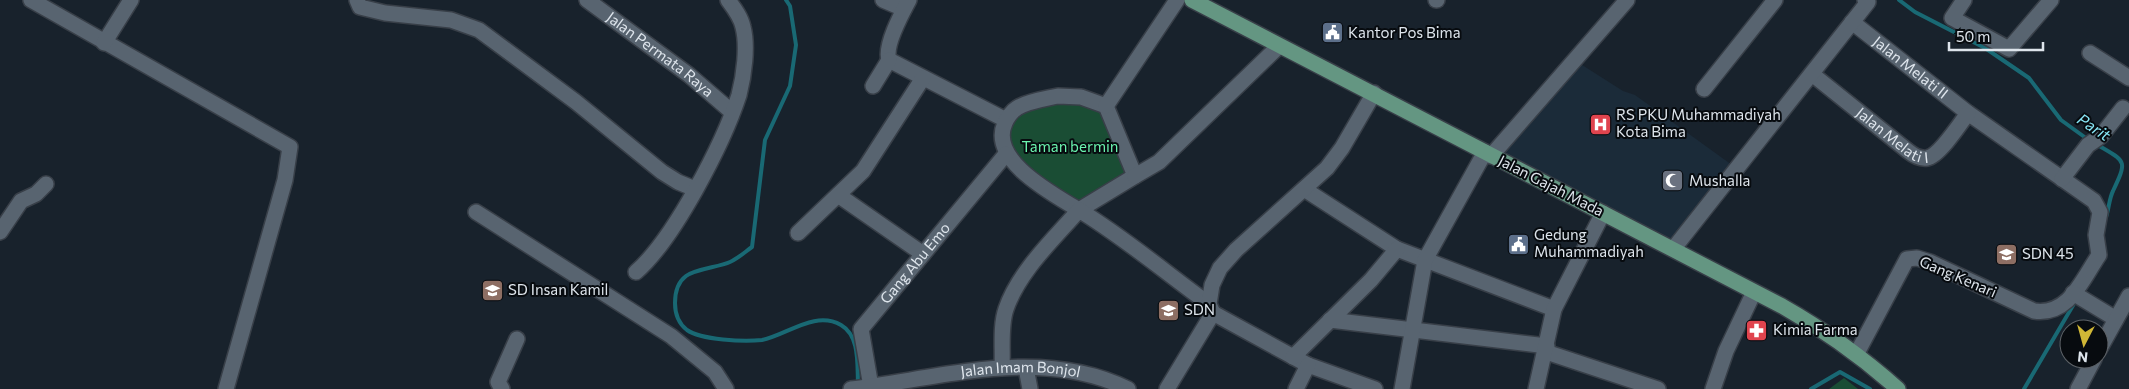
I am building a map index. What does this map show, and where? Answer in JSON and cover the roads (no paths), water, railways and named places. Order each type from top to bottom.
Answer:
[{"type":"main road","name":"Jalan Gajah Mada","points":[[1192,0],[1488,154],[1674,248],[1822,329],[1857,353],[1898,389]]},
{"type":"street","points":[[31,0],[290,147],[285,180],[226,389]]},
{"type":"street","points":[[104,43],[132,0]]},
{"type":"street","points":[[356,0],[360,7],[374,12],[451,20],[479,30],[576,102],[662,172],[678,182],[695,189]]},
{"type":"street","name":"Jalan Permata Raya","points":[[587,0],[689,74],[732,112]]},
{"type":"street","points":[[636,272],[650,260],[695,189],[739,94],[744,46],[743,27],[728,0]]},
{"type":"street","points":[[873,86],[889,60],[888,51],[906,5],[883,0]]},
{"type":"street","points":[[1106,106],[1177,0]]},
{"type":"street","points":[[1704,89],[1775,0]]},
{"type":"street","points":[[1674,248],[1750,149],[1868,2],[1865,0]]},
{"type":"street","points":[[1964,0],[1952,18],[2009,49],[2050,0]]},
{"type":"street","points":[[1402,389],[1425,260],[1488,154],[1625,1]]},
{"type":"street","name":"Jalan Melati II","points":[[1852,22],[1968,113],[2094,201],[2100,212],[2096,235],[2099,255],[2077,295]]},
{"type":"street","points":[[1002,367],[1004,319],[1014,294],[1032,264],[1079,210],[1159,162],[1280,46]]},
{"type":"street","points":[[2090,53],[2129,78]]},
{"type":"street","points":[[889,60],[1006,120]]},
{"type":"street","name":"Jalan Melati I","points":[[1812,74],[1908,151],[1922,158],[1928,158],[1937,152],[1968,113]]},
{"type":"street","points":[[798,233],[863,171],[923,78]]},
{"type":"street","points":[[1167,389],[1211,308],[1212,285],[1220,268],[1236,250],[1304,189],[1336,157],[1374,93]]},
{"type":"street","points":[[1135,176],[1106,106],[1081,97],[1058,96],[1016,108],[1006,120],[1000,133],[1006,154],[1019,168],[1079,210],[1115,232],[1211,308],[1308,364],[1375,389]]},
{"type":"street","points":[[2062,179],[2088,145],[2101,136],[2123,108]]},
{"type":"street","name":"Gang Abu Emo","points":[[861,388],[861,329],[1006,154]]},
{"type":"street","points":[[0,232],[21,201],[36,194],[46,184]]},
{"type":"street","points":[[1304,189],[1397,249],[1554,309]]},
{"type":"street","points":[[838,195],[923,254]]},
{"type":"street","points":[[476,212],[671,336],[715,372],[726,389]]},
{"type":"street","points":[[1536,389],[1554,309],[1603,212]]},
{"type":"street","points":[[1293,356],[1371,280],[1397,249]]},
{"type":"street","name":"Gang Kenari","points":[[1857,353],[1907,259],[1917,258],[1930,262],[2034,311],[2046,313],[2057,310],[2077,295]]},
{"type":"street","points":[[1713,389],[1726,352],[1754,292]]},
{"type":"street","points":[[2077,295],[2116,320]]},
{"type":"street","points":[[2109,332],[2129,296]]},
{"type":"street","points":[[1330,320],[1546,349],[1658,389]]},
{"type":"street","points":[[502,389],[498,382],[517,339]]},
{"type":"street","points":[[1296,389],[1308,364]]},
{"type":"street","name":"Jalan Imam Bonjol","points":[[861,388],[1002,367],[1078,372],[1128,389]]},
{"type":"street","points":[[1026,368],[1030,389]]},
{"type":"street","points":[[2078,389],[2089,369]]},
{"type":"waterway","points":[[786,0],[790,6],[796,45],[790,86],[765,140],[752,247],[730,262],[686,276],[681,281],[676,292],[676,310],[679,321],[687,330],[702,336],[723,340],[762,340],[801,325],[821,320],[841,325],[852,336],[856,351],[858,383]]},
{"type":"waterway","name":"Parit","points":[[1899,0],[1915,12],[1985,48],[2029,78],[2061,120],[2090,141]]},
{"type":"waterway","name":"Parit","points":[[2096,144],[2119,158],[2122,167],[2106,217]]},
{"type":"waterway","name":"Parit","points":[[2024,389],[2075,302]]},
{"type":"waterway","name":"Parit","points":[[1811,389],[1840,372],[1870,389]]},
{"type":"place","name":"Kantor Pos Bima","points":[[1332,33]]},
{"type":"place","name":"RS PKU Muhammadiyah Kota Bima","points":[[1600,124]]},
{"type":"place","name":"Mushalla","points":[[1673,181]]},
{"type":"place","name":"Gedung Muhammadiyah","points":[[1518,244]]},
{"type":"place","name":"SDN 45","points":[[2006,254]]},
{"type":"place","name":"SD Insan Kamil","points":[[492,290]]},
{"type":"place","name":"SDN","points":[[1168,310]]},
{"type":"place","name":"Kimia Farma","points":[[1757,330]]},
{"type":"park label","name":"Taman bermin","points":[[1070,147]]}]
